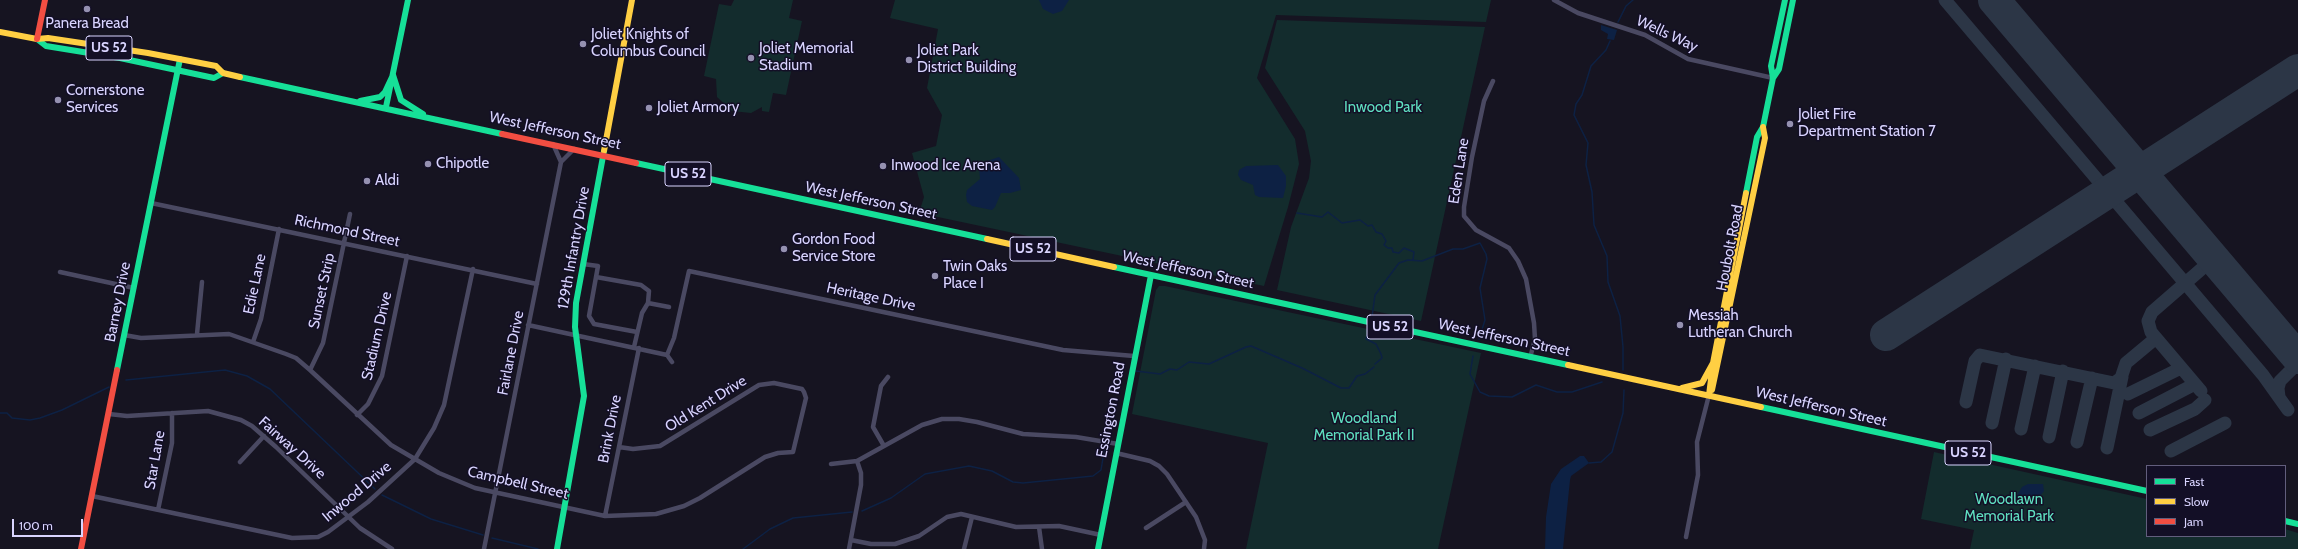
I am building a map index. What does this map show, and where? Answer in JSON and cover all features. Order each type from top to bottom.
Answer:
[{"type":"main road","points":[[37,39],[45,0]]},
{"type":"main road","points":[[386,107],[408,0]]},
{"type":"main road","name":"129th Infantry Drive","points":[[557,549],[580,435],[583,403],[576,335],[576,303],[604,156],[608,120],[632,0]]},
{"type":"main road","name":"Houbolt Road","points":[[1709,395],[1713,363],[1757,137],[1763,127],[1773,78],[1771,66],[1785,0]]},
{"type":"main road","name":"Houbolt Road","points":[[1773,78],[1779,69],[1793,0]]},
{"type":"main road","name":"West Jefferson Street","points":[[0,32],[37,39],[48,38],[216,66],[223,73],[386,107],[1530,358],[1709,395],[2146,491]]},
{"type":"main road","name":"West Jefferson Street","points":[[37,39],[46,46],[214,78],[223,73]]},
{"type":"main road","name":"Barney Drive","points":[[81,549],[180,59]]},
{"type":"main road","points":[[356,101],[380,97],[385,92],[392,75]]},
{"type":"main road","points":[[392,75],[401,100],[426,116]]},
{"type":"main road","name":"Houbolt Road","points":[[1709,395],[1715,382],[1762,153],[1765,138],[1763,127]]},
{"type":"main road","name":"Essington Road","points":[[1098,549],[1134,356],[1151,275]]},
{"type":"main road","points":[[1678,389],[1702,384],[1706,379],[1713,363]]},
{"type":"main road","points":[[2286,521],[2298,524]]},
{"type":"street","name":"Wells Way","points":[[1554,0],[1578,13],[1645,35],[1688,59],[1773,78]]},
{"type":"street","name":"Eden Lane","points":[[1493,81],[1484,100],[1472,157],[1464,216],[1476,230],[1509,248],[1518,261],[1526,279],[1534,323],[1534,339],[1530,358]]},
{"type":"street","points":[[553,144],[561,162],[574,149]]},
{"type":"street","name":"Fairlane Drive","points":[[484,549],[561,162]]},
{"type":"street","name":"Richmond Street","points":[[151,203],[473,269],[537,284]]},
{"type":"street","name":"Sunset Strip","points":[[310,370],[323,343],[350,214]]},
{"type":"street","name":"Edie Lane","points":[[253,342],[259,325],[279,229]]},
{"type":"street","name":"Stadium Drive","points":[[357,416],[368,404],[382,376],[407,256]]},
{"type":"street","points":[[583,264],[598,266],[589,316],[594,324],[638,332]]},
{"type":"street","name":"Inwood Drive","points":[[92,496],[292,538],[318,537],[328,532],[348,517],[415,459],[434,428],[444,405],[473,269]]},
{"type":"street","name":"Heritage Drive","points":[[667,355],[674,338],[688,271],[1062,350],[1134,356]]},
{"type":"street","points":[[60,272],[134,288]]},
{"type":"street","points":[[596,277],[641,285],[649,291],[648,303],[669,307]]},
{"type":"street","points":[[197,334],[202,282]]},
{"type":"street","name":"Brink Drive","points":[[605,516],[637,348],[638,332],[642,313],[648,303]]},
{"type":"street","points":[[528,325],[667,355],[672,362]]},
{"type":"street","name":"Campbell Street","points":[[124,335],[141,338],[197,334],[229,334],[296,358],[357,416],[391,445],[456,481],[496,492],[605,516],[656,514],[679,508],[700,498],[765,457],[793,452]]},
{"type":"street","points":[[884,446],[873,427],[881,386],[888,378]]},
{"type":"street","name":"Old Kent Drive","points":[[619,446],[633,449],[660,446],[760,385],[774,383],[802,389],[806,398],[793,452]]},
{"type":"street","name":"Houbolt Road","points":[[1686,537],[1698,474],[1697,442],[1709,395]]},
{"type":"street","name":"Fairway Drive","points":[[109,414],[127,416],[208,411],[225,414],[246,423],[264,436],[348,517],[372,538],[392,549]]},
{"type":"street","name":"Star Lane","points":[[158,510],[172,443],[172,413]]},
{"type":"street","points":[[831,464],[857,462],[922,425],[942,419],[959,419],[1023,434],[1076,437],[1118,444]]},
{"type":"street","points":[[240,462],[264,436]]},
{"type":"street","points":[[1116,453],[1140,458],[1159,466],[1186,502],[1200,525],[1205,540],[1204,549]]},
{"type":"street","points":[[849,549],[861,485],[861,473],[857,462]]},
{"type":"street","points":[[1146,528],[1186,502]]},
{"type":"street","points":[[851,540],[871,544],[895,544],[919,536],[953,515],[972,517],[1016,527],[1059,526],[1101,535]]},
{"type":"street","points":[[964,549],[972,517]]},
{"type":"street","points":[[1040,527],[1042,549]]},
{"type":"green space","name":"Joliet Memorial Stadium","points":[[734,0],[793,0],[789,18],[802,21],[786,95],[773,93],[769,112],[762,111],[762,107],[751,113],[732,111],[717,97],[716,79],[704,76],[719,4],[731,6]]},
{"type":"green space","points":[[895,0],[1491,0],[1486,22],[1276,15],[1257,78],[1295,139],[1299,164],[1288,207],[1264,286],[919,213],[924,197],[912,153],[936,146],[942,115],[927,88],[938,29],[890,18]]},
{"type":"green space","name":"Inwood Park","points":[[1277,20],[1485,27],[1421,321],[1277,290],[1291,227],[1309,178],[1311,161],[1305,131],[1265,68]]},
{"type":"green space","name":"Woodland Memorial Park II","points":[[1159,286],[1165,286],[1481,353],[1438,549],[1246,549],[1268,443],[1132,414],[1156,290]]},
{"type":"green space","name":"Woodlawn Memorial Park","points":[[1934,452],[2146,499],[2146,537],[2286,537],[2286,529],[2298,533],[2298,549],[1970,549],[1974,530],[1921,519]]},
{"type":"water","points":[[1039,0],[1069,0],[1062,11],[1053,14],[1043,9]]},
{"type":"water","points":[[1601,25],[1617,30],[1614,40],[1607,39],[1608,34],[1601,30]]},
{"type":"water","points":[[999,157],[1019,178],[1021,190],[1010,193],[1001,193],[995,207],[992,210],[972,206],[967,202],[966,195],[967,190],[980,179],[979,166],[984,162]]},
{"type":"water","points":[[1278,165],[1286,176],[1286,186],[1283,198],[1259,197],[1255,195],[1253,185],[1241,180],[1238,175],[1239,170],[1246,166]]},
{"type":"water","points":[[1580,456],[1584,456],[1589,463],[1571,476],[1563,549],[1545,549],[1546,517],[1551,484],[1561,469]]},
{"type":"water","points":[[2028,484],[2043,484],[2044,491],[2034,503],[2016,503],[2015,498],[2022,487]]},
{"type":"waterway","points":[[1618,22],[1626,6],[1633,0]]},
{"type":"waterway","points":[[1610,41],[1606,50],[1591,66],[1582,95],[1576,104],[1574,115],[1588,143],[1586,165],[1592,192],[1594,225],[1607,256],[1608,282],[1620,316],[1623,347],[1623,370]]},
{"type":"waterway","points":[[1297,213],[1322,217],[1328,212],[1342,223],[1360,220],[1368,226],[1372,225],[1376,232],[1382,234],[1386,241],[1384,245],[1388,248],[1392,248],[1393,252],[1399,253],[1404,248],[1414,252],[1413,260]]},
{"type":"waterway","points":[[1372,317],[1375,295],[1399,263],[1408,260],[1422,261],[1453,249],[1463,249],[1480,243],[1487,259],[1480,288],[1485,320],[1479,339]]},
{"type":"waterway","points":[[1368,333],[1366,339],[1376,344],[1382,358],[1375,364]]},
{"type":"waterway","points":[[1136,371],[1160,374],[1170,369],[1177,370],[1189,362],[1209,364],[1251,346],[1302,368],[1341,388],[1349,388],[1357,376],[1365,374],[1374,367]]},
{"type":"waterway","points":[[1473,356],[1470,374],[1480,392],[1489,396],[1512,397],[1536,385],[1557,392],[1572,392],[1602,382]]},
{"type":"waterway","points":[[126,380],[225,370],[247,376],[270,389],[375,489]]},
{"type":"waterway","points":[[0,413],[7,413],[12,418],[30,420],[40,418],[62,410],[109,387]]},
{"type":"waterway","points":[[1589,463],[1601,462],[1612,452],[1623,413],[1624,390]]},
{"type":"waterway","points":[[862,511],[891,498],[925,474],[969,466],[992,471],[1013,482],[1023,483],[1093,476],[1101,470],[1105,446]]},
{"type":"waterway","points":[[382,495],[431,519],[483,535]]},
{"type":"waterway","points":[[743,549],[770,529],[793,518],[852,512]]},
{"type":"waterway","points":[[492,538],[538,549]]},
{"type":"taxiway","points":[[1945,0],[2263,375],[2288,410]]},
{"type":"taxiway","points":[[2201,391],[2151,332],[2148,321],[2152,312],[2213,259]]},
{"type":"taxiway","points":[[1966,402],[1975,361],[1980,355],[2114,383],[2121,378],[2126,363],[2156,338]]},
{"type":"taxiway","points":[[1992,423],[2006,359]]},
{"type":"taxiway","points":[[2279,397],[2278,388],[2280,381],[2298,363]]},
{"type":"taxiway","points":[[2021,429],[2035,366]]},
{"type":"taxiway","points":[[2128,394],[2181,368]]},
{"type":"taxiway","points":[[2049,437],[2063,371]]},
{"type":"taxiway","points":[[2107,448],[2122,377]]},
{"type":"taxiway","points":[[2077,442],[2092,378]]},
{"type":"taxiway","points":[[2139,413],[2195,384]]},
{"type":"taxiway","points":[[2150,430],[2195,409],[2205,400]]},
{"type":"taxiway","points":[[2171,451],[2225,423]]},
{"type":"runway","points":[[1994,0],[2298,358]]},
{"type":"runway","points":[[1886,335],[2298,70]]},
{"type":"traffic: fast","points":[[386,107],[408,0]]},
{"type":"traffic: fast","points":[[1746,193],[1757,137],[1763,127],[1773,78],[1771,66],[1785,0]]},
{"type":"traffic: fast","points":[[1773,78],[1779,69],[1793,0]]},
{"type":"traffic: fast","points":[[37,39],[46,46],[120,58],[214,78],[223,73]]},
{"type":"traffic: fast","points":[[117,370],[180,59]]},
{"type":"traffic: fast","points":[[393,75],[401,100],[423,114]]},
{"type":"traffic: fast","points":[[360,101],[380,97],[385,92],[393,75]]},
{"type":"traffic: fast","points":[[240,77],[502,134]]},
{"type":"traffic: fast","points":[[557,549],[584,396],[575,327],[576,303],[604,151]]},
{"type":"traffic: fast","points":[[636,163],[987,239]]},
{"type":"traffic: fast","points":[[1114,267],[1568,365]]},
{"type":"traffic: fast","points":[[1098,549],[1151,275]]},
{"type":"traffic: fast","points":[[1761,407],[2146,491]]},
{"type":"traffic: fast","points":[[2286,521],[2298,524]]},
{"type":"traffic: slow","points":[[604,151],[632,0]]},
{"type":"traffic: slow","points":[[0,32],[37,39],[48,38],[148,53],[216,66],[223,73],[240,77]]},
{"type":"traffic: slow","points":[[1712,390],[1765,138],[1763,127]]},
{"type":"traffic: slow","points":[[1709,395],[1713,363],[1746,193]]},
{"type":"traffic: slow","points":[[987,239],[1114,267]]},
{"type":"traffic: slow","points":[[1682,388],[1702,383],[1713,363]]},
{"type":"traffic: slow","points":[[1568,365],[1761,407]]},
{"type":"traffic: jam","points":[[37,39],[45,0]]},
{"type":"traffic: jam","points":[[502,134],[636,163]]},
{"type":"traffic: jam","points":[[81,549],[117,370]]},
{"type":"place","name":"Panera Bread","points":[[87,9]]},
{"type":"place","name":"Joliet Knights of Columbus Council","points":[[583,44]]},
{"type":"place","name":"Joliet Memorial Stadium","points":[[751,58]]},
{"type":"place","name":"Joliet Park District Building","points":[[909,60]]},
{"type":"place","name":"Cornerstone Services","points":[[58,100]]},
{"type":"place","name":"Joliet Armory","points":[[649,108]]},
{"type":"place","name":"Joliet Fire Department Station 7","points":[[1790,124]]},
{"type":"place","name":"Chipotle","points":[[428,164]]},
{"type":"place","name":"Inwood Ice Arena","points":[[883,166]]},
{"type":"place","name":"Aldi","points":[[367,181]]},
{"type":"place","name":"Gordon Food Service Store","points":[[784,249]]},
{"type":"place","name":"Twin Oaks Place I","points":[[935,276]]},
{"type":"place","name":"Messiah Lutheran Church","points":[[1680,325]]}]
